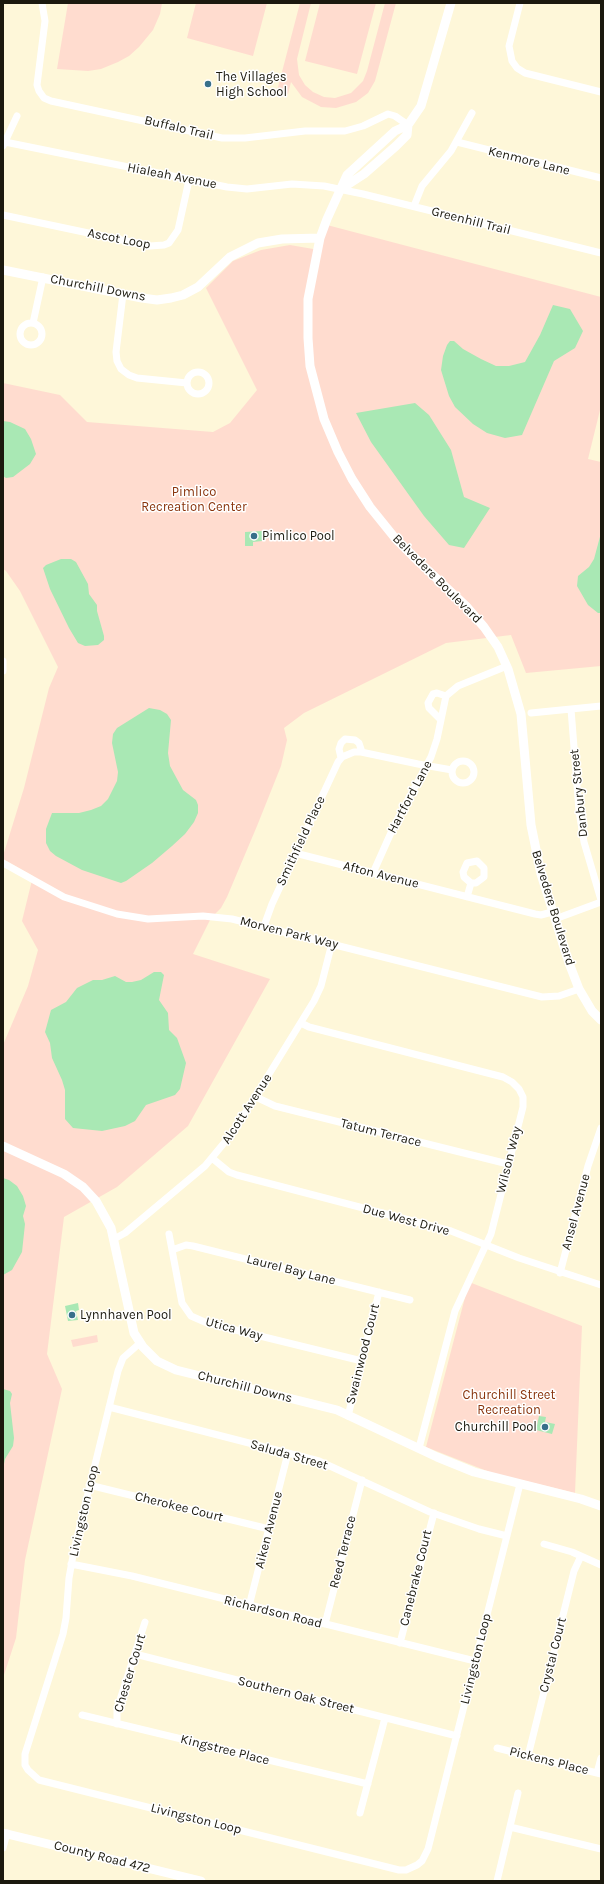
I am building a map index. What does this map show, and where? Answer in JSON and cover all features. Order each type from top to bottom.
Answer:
[{"type":"street","name":"Buffalo Trail","points":[[42,3],[45,21],[38,85],[39,91],[44,98],[50,101],[222,138],[245,138],[305,131],[345,131],[363,126],[388,114],[395,116],[408,125]]},
{"type":"street","name":"Belvedere Boulevard","points":[[451,3],[421,106],[408,125],[395,131],[347,175],[320,238],[308,299],[310,366],[324,419],[338,452],[352,479],[370,507],[395,538],[466,606],[489,634],[506,666],[515,689],[521,714],[527,788],[535,850],[554,915],[579,989],[592,1011],[601,1020]]},
{"type":"street","points":[[520,3],[509,46],[512,61],[517,68],[525,73],[601,92]]},
{"type":"street","points":[[414,206],[422,186],[443,162],[457,142],[472,113]]},
{"type":"street","points":[[4,144],[17,116]]},
{"type":"street","name":"Kenmore Lane","points":[[457,142],[601,178]]},
{"type":"street","name":"Hialeah Avenue","points":[[4,144],[242,189],[311,184],[342,189]]},
{"type":"street","name":"Ascot Loop","points":[[3,215],[150,246],[164,245],[169,243],[178,230],[189,180]]},
{"type":"street","name":"Greenhill Trail","points":[[342,189],[599,251]]},
{"type":"street","name":"Churchill Downs","points":[[3,270],[157,300],[183,296],[198,287],[230,257],[244,248],[258,243],[282,238],[320,238]]},
{"type":"street","points":[[33,323],[43,277]]},
{"type":"street","points":[[123,294],[116,352],[117,361],[122,369],[129,375],[137,378],[187,383]]},
{"type":"street","points":[[3,661],[3,671]]},
{"type":"street","points":[[440,719],[429,708],[428,703],[433,694],[437,693],[446,696],[458,686],[506,666]]},
{"type":"street","name":"Hartford Lane","points":[[373,873],[394,826],[434,749],[446,696]]},
{"type":"street","points":[[531,713],[601,706]]},
{"type":"street","name":"Danbury Street","points":[[571,709],[579,811],[584,842],[601,901]]},
{"type":"street","name":"Smithfield Place","points":[[264,926],[272,904],[295,853],[341,758],[339,749],[341,743],[345,739],[355,740],[359,744],[362,752]]},
{"type":"street","points":[[341,758],[354,752],[362,752],[452,770]]},
{"type":"street","name":"Afton Avenue","points":[[295,853],[534,914],[554,915],[601,901]]},
{"type":"street","name":"Morven Park Way","points":[[3,863],[64,897],[117,914],[161,919],[217,916],[264,926],[542,997],[559,996],[579,989]]},
{"type":"street","points":[[468,897],[471,883]]},
{"type":"street","name":"Alcott Avenue","points":[[114,1239],[125,1233],[153,1210],[212,1158],[234,1131],[318,993],[332,943]]},
{"type":"street","name":"Wilson Way","points":[[301,1023],[309,1027],[503,1077],[512,1082],[523,1096],[523,1107],[487,1245],[459,1300],[419,1448]]},
{"type":"street","name":"Tatum Terrace","points":[[256,1097],[275,1106],[508,1164]]},
{"type":"street","name":"Ansel Avenue","points":[[560,1273],[588,1166],[601,1128]]},
{"type":"street","name":"Churchill Downs","points":[[3,1146],[64,1174],[90,1194],[103,1212],[108,1220],[114,1239],[132,1326],[140,1343],[157,1361],[176,1370],[327,1407],[474,1472],[581,1499],[601,1506]]},
{"type":"street","name":"Due West Drive","points":[[212,1158],[229,1172],[237,1175],[445,1229],[560,1273],[601,1285]]},
{"type":"street","name":"Utica Way","points":[[169,1234],[182,1303],[186,1310],[195,1318],[207,1323],[362,1361]]},
{"type":"street","name":"Laurel Bay Lane","points":[[172,1250],[186,1245],[193,1246],[410,1300]]},
{"type":"street","name":"Swainwood Court","points":[[348,1416],[379,1292]]},
{"type":"street","name":"Livingston Loop","points":[[140,1343],[123,1358],[109,1407],[71,1564],[63,1634],[25,1754],[28,1770],[39,1780],[399,1870],[406,1870],[418,1865],[426,1856],[520,1484]]},
{"type":"street","name":"Saluda Street","points":[[109,1407],[319,1461],[434,1513],[479,1529],[507,1536]]},
{"type":"street","name":"Aiken Avenue","points":[[249,1606],[288,1453]]},
{"type":"street","name":"Reed Terrace","points":[[325,1624],[362,1480]]},
{"type":"street","name":"Cherokee Court","points":[[90,1485],[269,1529]]},
{"type":"street","name":"Canebrake Court","points":[[400,1643],[434,1513]]},
{"type":"street","points":[[544,1544],[581,1556],[601,1565]]},
{"type":"street","name":"Crystal Court","points":[[528,1756],[574,1571],[581,1556]]},
{"type":"street","name":"Richardson Road","points":[[71,1564],[132,1576],[475,1662]]},
{"type":"street","name":"Chester Court","points":[[117,1724],[117,1709],[145,1622]]},
{"type":"street","name":"Southern Oak Street","points":[[135,1654],[457,1736]]},
{"type":"street","name":"Kingstree Place","points":[[82,1715],[368,1784]]},
{"type":"street","points":[[360,1813],[385,1718]]},
{"type":"street","name":"Pickens Place","points":[[498,1748],[599,1773]]},
{"type":"street","points":[[599,1773],[601,1758]]},
{"type":"street","points":[[497,1881],[518,1793]]},
{"type":"street","points":[[510,1826],[601,1849]]},
{"type":"street","points":[[3,1848],[5,1833]]},
{"type":"street","name":"County Road 472","points":[[5,1833],[201,1881]]},
{"type":"green space","points":[[68,3],[162,3],[160,14],[153,30],[139,47],[129,56],[118,62],[101,69],[88,71],[57,69]]},
{"type":"green space","points":[[196,3],[267,3],[253,56],[187,38]]},
{"type":"green space","points":[[300,3],[311,3],[297,59],[299,75],[305,85],[313,92],[324,97],[335,98],[351,93],[363,81],[385,3],[396,3],[375,81],[368,93],[356,102],[336,108],[321,107],[302,97],[291,82],[288,94],[277,91]]},
{"type":"green space","points":[[320,3],[376,3],[357,74],[305,61]]},
{"type":"green space","name":"Pimlico Recreation Center","points":[[327,225],[601,297],[601,406],[588,459],[601,462],[601,666],[526,673],[511,635],[446,643],[304,713],[284,728],[287,740],[281,766],[257,826],[227,897],[221,908],[211,918],[193,954],[270,979],[188,1126],[117,1187],[64,1217],[47,1354],[62,1389],[25,1560],[16,1638],[3,1678],[3,1045],[28,986],[38,950],[22,921],[33,876],[3,859],[3,856],[24,788],[49,688],[58,667],[20,591],[3,569],[3,383],[60,395],[87,422],[213,432],[230,423],[257,390],[206,288],[233,261],[261,250],[290,245],[319,250]]},
{"type":"green space","name":"Churchill Street Recreation","points":[[469,1282],[582,1326],[575,1493],[492,1473],[426,1447]]},
{"type":"green space","points":[[97,1335],[98,1342],[73,1347],[71,1340]]},
{"type":"shaded area","points":[[553,305],[570,309],[583,331],[575,348],[554,361],[522,435],[505,438],[487,433],[473,424],[455,407],[449,396],[441,370],[443,356],[447,345],[450,341],[454,341],[463,349],[496,366],[509,366],[525,362],[540,335]]},
{"type":"shaded area","points":[[415,403],[429,415],[451,450],[464,497],[490,508],[464,548],[449,545],[424,516],[371,442],[356,413]]},
{"type":"shaded area","points":[[3,421],[10,422],[25,429],[31,439],[36,454],[30,464],[13,477],[6,478],[3,476]]},
{"type":"shaded area","name":"Pimlico Pool","points":[[262,531],[262,541],[253,542],[253,546],[245,546],[245,532]]},
{"type":"shaded area","points":[[601,533],[601,613],[598,613],[588,605],[577,586],[578,576],[589,567],[594,559]]},
{"type":"shaded area","points":[[61,559],[71,559],[76,562],[88,584],[89,594],[97,605],[97,611],[104,636],[104,640],[98,645],[85,646],[78,643],[50,589],[43,568],[46,565]]},
{"type":"shaded area","points":[[149,708],[160,710],[167,714],[171,720],[168,753],[170,766],[183,790],[196,800],[198,805],[198,813],[194,822],[185,834],[172,846],[152,863],[121,883],[82,870],[56,856],[50,851],[46,843],[46,829],[52,813],[79,813],[91,810],[101,806],[108,799],[117,781],[118,772],[112,743],[113,734],[117,728]]},
{"type":"shaded area","points":[[154,972],[161,972],[164,975],[159,1000],[168,1013],[169,1030],[177,1038],[186,1063],[180,1089],[175,1095],[146,1105],[135,1121],[125,1126],[102,1131],[73,1128],[65,1119],[65,1090],[52,1058],[50,1043],[45,1032],[51,1010],[66,1002],[77,988],[93,980],[102,980],[115,976],[126,982],[132,982],[141,980]]},
{"type":"shaded area","points":[[3,1178],[9,1180],[17,1186],[23,1196],[26,1206],[23,1216],[25,1224],[22,1252],[12,1270],[3,1275]]},
{"type":"shaded area","name":"Lynnhaven Pool","points":[[78,1303],[79,1310],[76,1311],[78,1320],[68,1321],[65,1306]]},
{"type":"shaded area","points":[[3,1389],[10,1391],[12,1394],[10,1403],[14,1438],[13,1446],[5,1459],[3,1469]]},
{"type":"shaded area","name":"Churchill Pool","points":[[539,1416],[546,1417],[545,1422],[555,1424],[552,1434],[536,1430]]},
{"type":"place","name":"The Villages High School","points":[[208,84]]},
{"type":"place","name":"Pimlico Pool","points":[[254,536]]},
{"type":"place","name":"Lynnhaven Pool","points":[[72,1315]]},
{"type":"place","name":"Churchill Pool","points":[[545,1427]]}]
